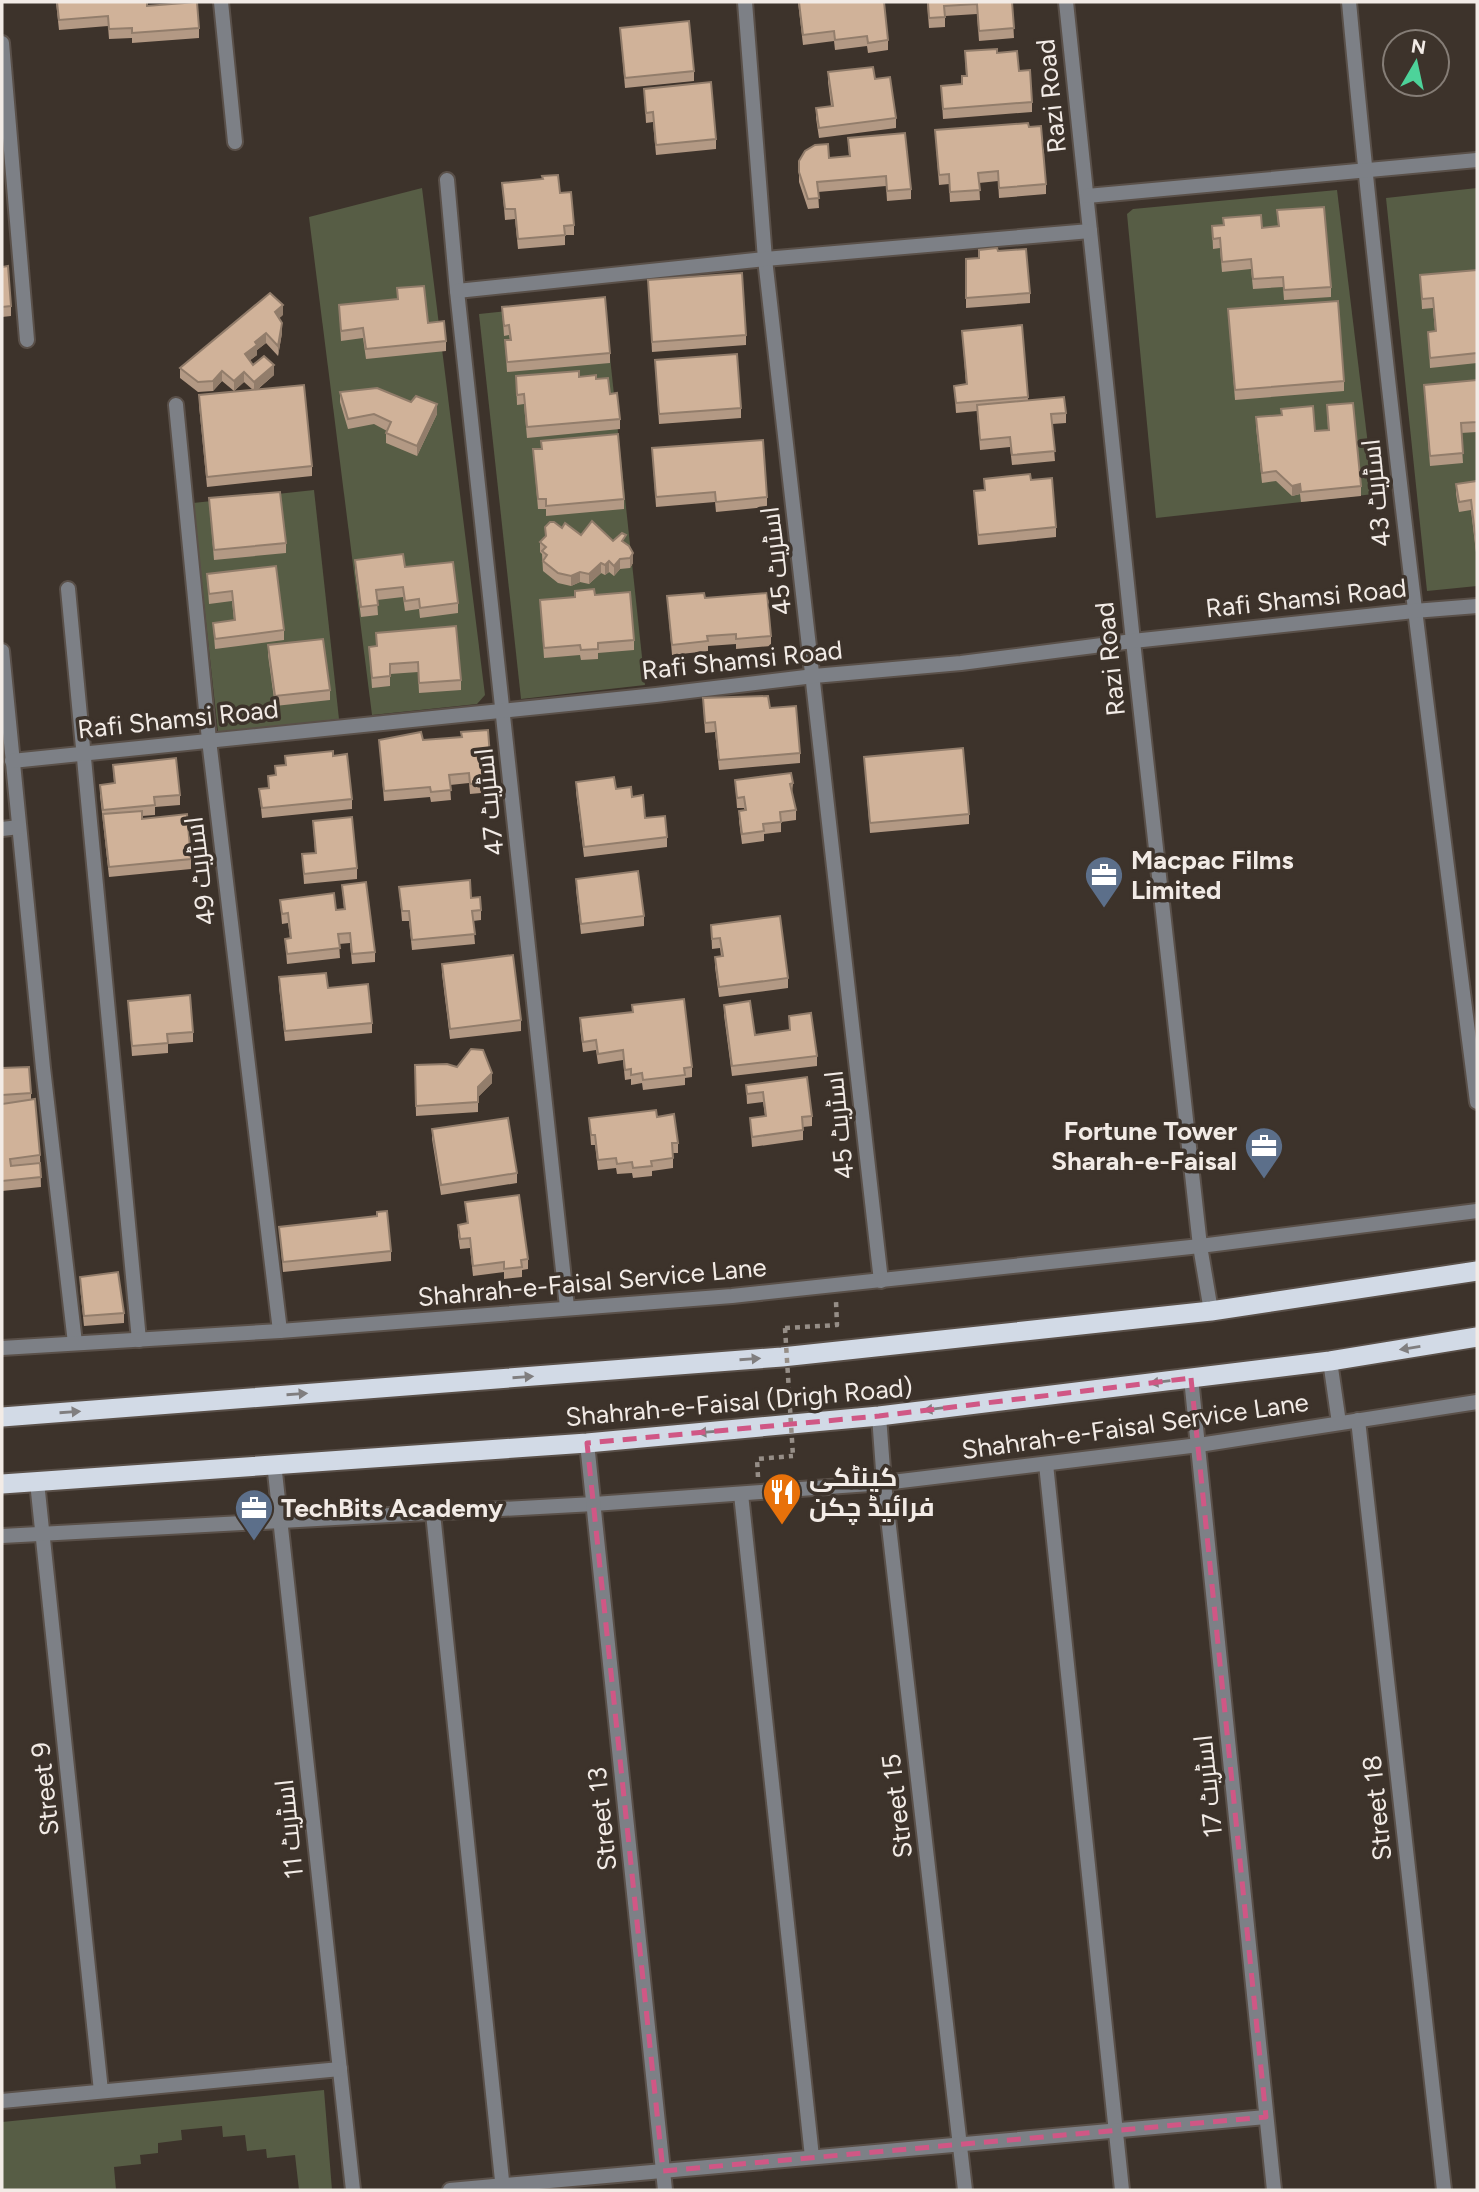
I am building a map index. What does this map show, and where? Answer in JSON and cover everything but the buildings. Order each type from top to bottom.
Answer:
[{"type":"highway","name":"Shahrah-e-Faisal (Drigh Road)","points":[[2,1417],[782,1357],[1211,1311],[1477,1271]]},
{"type":"highway","name":"Shahrah-e-Faisal (Drigh Road)","points":[[2,1484],[587,1443],[878,1416],[1330,1361],[1477,1337]]},
{"type":"street","points":[[221,2],[235,142]]},
{"type":"street","name":"اسٹریٹ 45","points":[[745,2],[765,259],[881,1281]]},
{"type":"street","name":"Razi Road","points":[[1066,2],[1200,1246],[1211,1311]]},
{"type":"street","name":"اسٹریٹ 43","points":[[1349,2],[1414,611],[1477,1102]]},
{"type":"street","points":[[2,43],[8,199],[27,340]]},
{"type":"street","points":[[1087,196],[1477,160]]},
{"type":"street","name":"اسٹریٹ 47","points":[[447,180],[567,1307]]},
{"type":"street","points":[[457,291],[765,259],[1090,231]]},
{"type":"street","name":"اسٹریٹ 49","points":[[176,405],[209,740],[280,1331]]},
{"type":"street","points":[[68,589],[139,1340]]},
{"type":"street","name":"Rafi Shamsi Road","points":[[12,761],[656,695],[814,676],[961,663],[1133,641],[1477,606]]},
{"type":"street","points":[[2,651],[19,827],[36,1069],[75,1343]]},
{"type":"street","points":[[2,829],[19,827]]},
{"type":"street","name":"Shahrah-e-Faisal Service Lane","points":[[2,1348],[280,1331],[732,1296],[1200,1246],[1477,1211]]},
{"type":"street","points":[[1330,1361],[1339,1423]]},
{"type":"street","name":"اسٹریٹ 17","points":[[1191,1378],[1274,2190]]},
{"type":"street","name":"Shahrah-e-Faisal Service Lane","points":[[2,1536],[594,1504],[884,1483],[1199,1445],[1477,1402]]},
{"type":"street","name":"Street 15","points":[[878,1416],[965,2190]]},
{"type":"street","name":"Street 18","points":[[1358,1420],[1444,2190]]},
{"type":"street","name":"Street 13","points":[[587,1443],[665,2190]]},
{"type":"street","name":"اسٹریٹ 11","points":[[274,1464],[353,2190]]},
{"type":"street","points":[[1045,1464],[1122,2190]]},
{"type":"street","name":"Street 9","points":[[37,1482],[101,2091]]},
{"type":"street","points":[[741,1494],[812,2157]]},
{"type":"street","points":[[433,1513],[503,2188]]},
{"type":"street","points":[[2,2101],[340,2069]]},
{"type":"street","points":[[450,2190],[503,2188],[812,2157],[1266,2117]]},
{"type":"path","points":[[757,1459],[793,1456],[785,1328],[837,1325]]},
{"type":"highlighted area","points":[[1191,1378],[1266,2117],[663,2171],[587,1443],[879,1416]]},
{"type":"green space","points":[[422,188],[485,695],[477,704],[372,715],[309,217]]},
{"type":"green space","points":[[1477,188],[1477,586],[1427,591],[1386,198]]},
{"type":"green space","points":[[1337,190],[1374,494],[1156,518],[1127,214],[1133,209]]},
{"type":"green space","points":[[604,301],[645,685],[521,699],[479,314]]},
{"type":"green space","points":[[314,490],[339,719],[218,732],[193,503]]},
{"type":"green space","points":[[324,2090],[332,2190],[299,2190],[295,2155],[267,2158],[266,2149],[247,2151],[245,2135],[223,2137],[222,2126],[181,2130],[182,2140],[158,2143],[158,2153],[140,2155],[141,2164],[114,2167],[116,2190],[2,2190],[2,2122]]},
{"type":"place","name":"Macpac Films Limited","points":[[1104,909]]},
{"type":"place","name":"Fortune Tower Sharah-e-Faisal","points":[[1264,1180]]},
{"type":"place","name":"کینٹکی فرائیڈ چکن","points":[[782,1526]]},
{"type":"place","name":"TechBits Academy","points":[[254,1542]]}]
